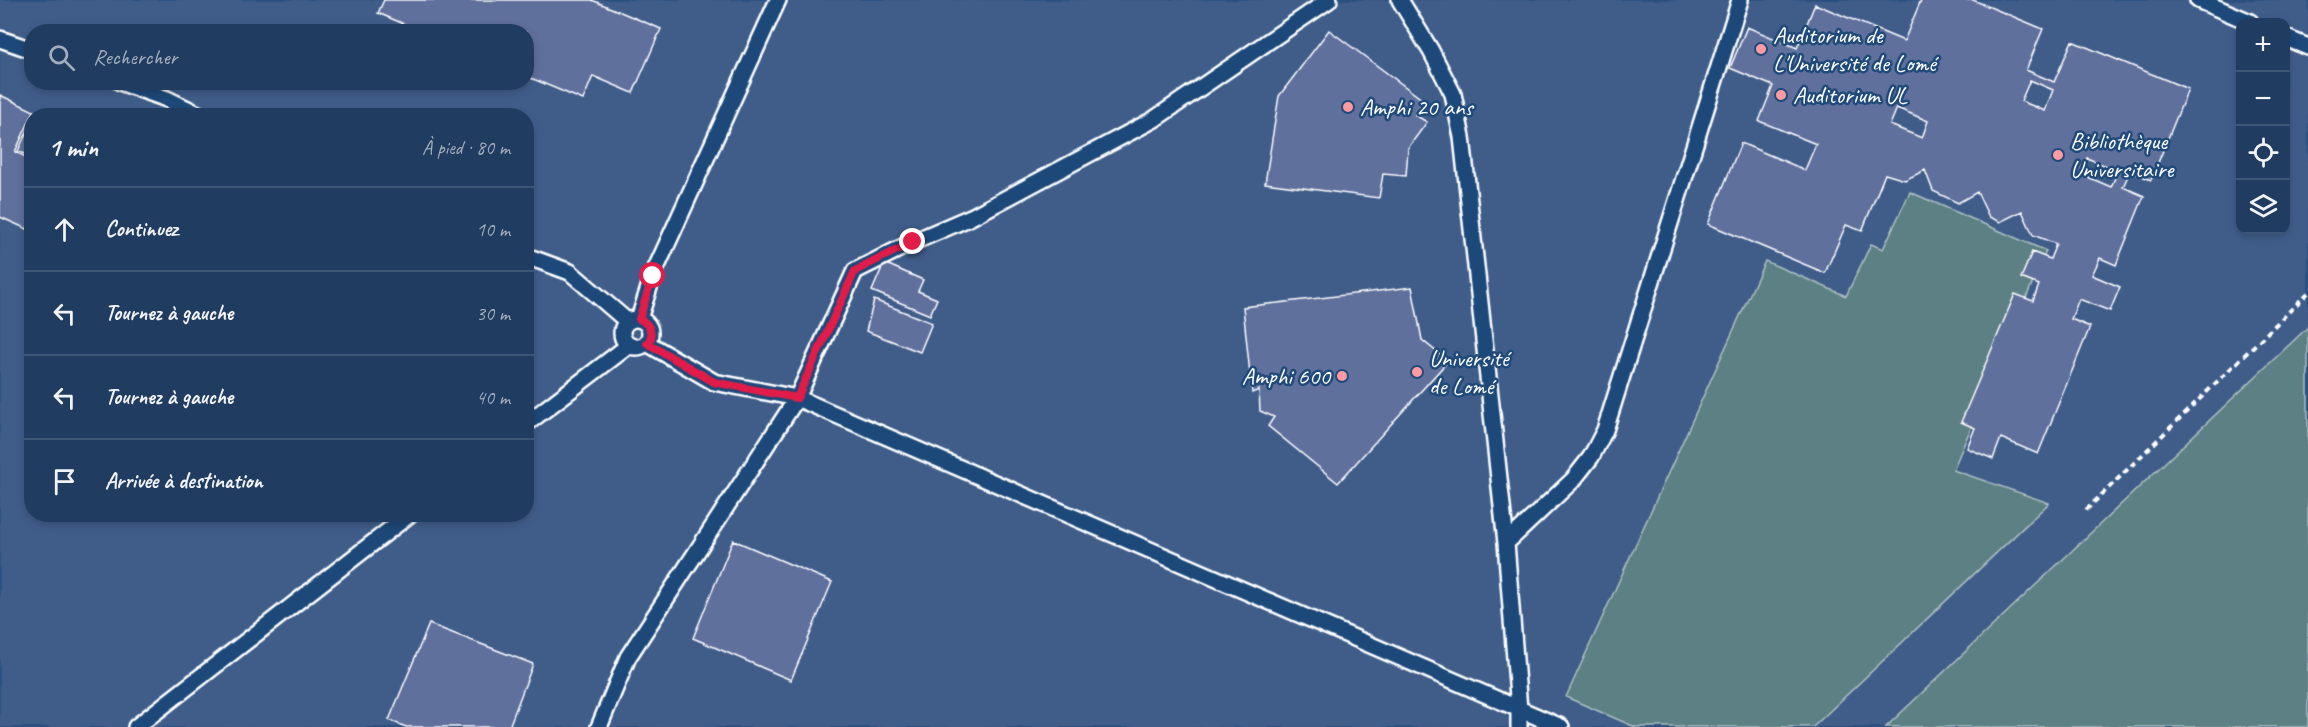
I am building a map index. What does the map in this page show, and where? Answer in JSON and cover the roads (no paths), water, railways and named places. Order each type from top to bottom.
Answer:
[{"type":"lane","points":[[534,259],[570,272],[633,320],[645,321],[651,328],[651,338],[647,343],[637,348],[628,346],[622,339],[622,329],[633,320],[778,0]]},
{"type":"lane","points":[[599,727],[628,657],[797,398],[855,271],[913,242],[971,217],[1153,120],[1329,0]]},
{"type":"lane","points":[[1400,0],[1431,51],[1453,94],[1462,136],[1506,543],[1519,727]]},
{"type":"lane","points":[[1506,543],[1573,480],[1591,457],[1605,430],[1740,0]]},
{"type":"lane","points":[[2198,0],[2241,18]]},
{"type":"lane","points":[[0,39],[24,48]]},
{"type":"lane","points":[[2290,40],[2308,47]]},
{"type":"lane","points":[[142,90],[185,108]]},
{"type":"lane","points":[[647,343],[714,382],[797,398],[1561,727]]},
{"type":"lane","points":[[534,418],[628,346]]},
{"type":"lane","points":[[136,727],[400,522]]},
{"type":"place","name":"Auditorium de L'Université de Lomé","points":[[1761,49]]},
{"type":"place","name":"Auditorium UL","points":[[1781,95]]},
{"type":"place","name":"Amphi 20 ans","points":[[1348,107]]},
{"type":"place","name":"Bibliothèque Universitaire","points":[[2058,155]]},
{"type":"place","name":"Université de Lomé","points":[[1417,372]]},
{"type":"place","name":"Amphi 600","points":[[1342,376]]}]
